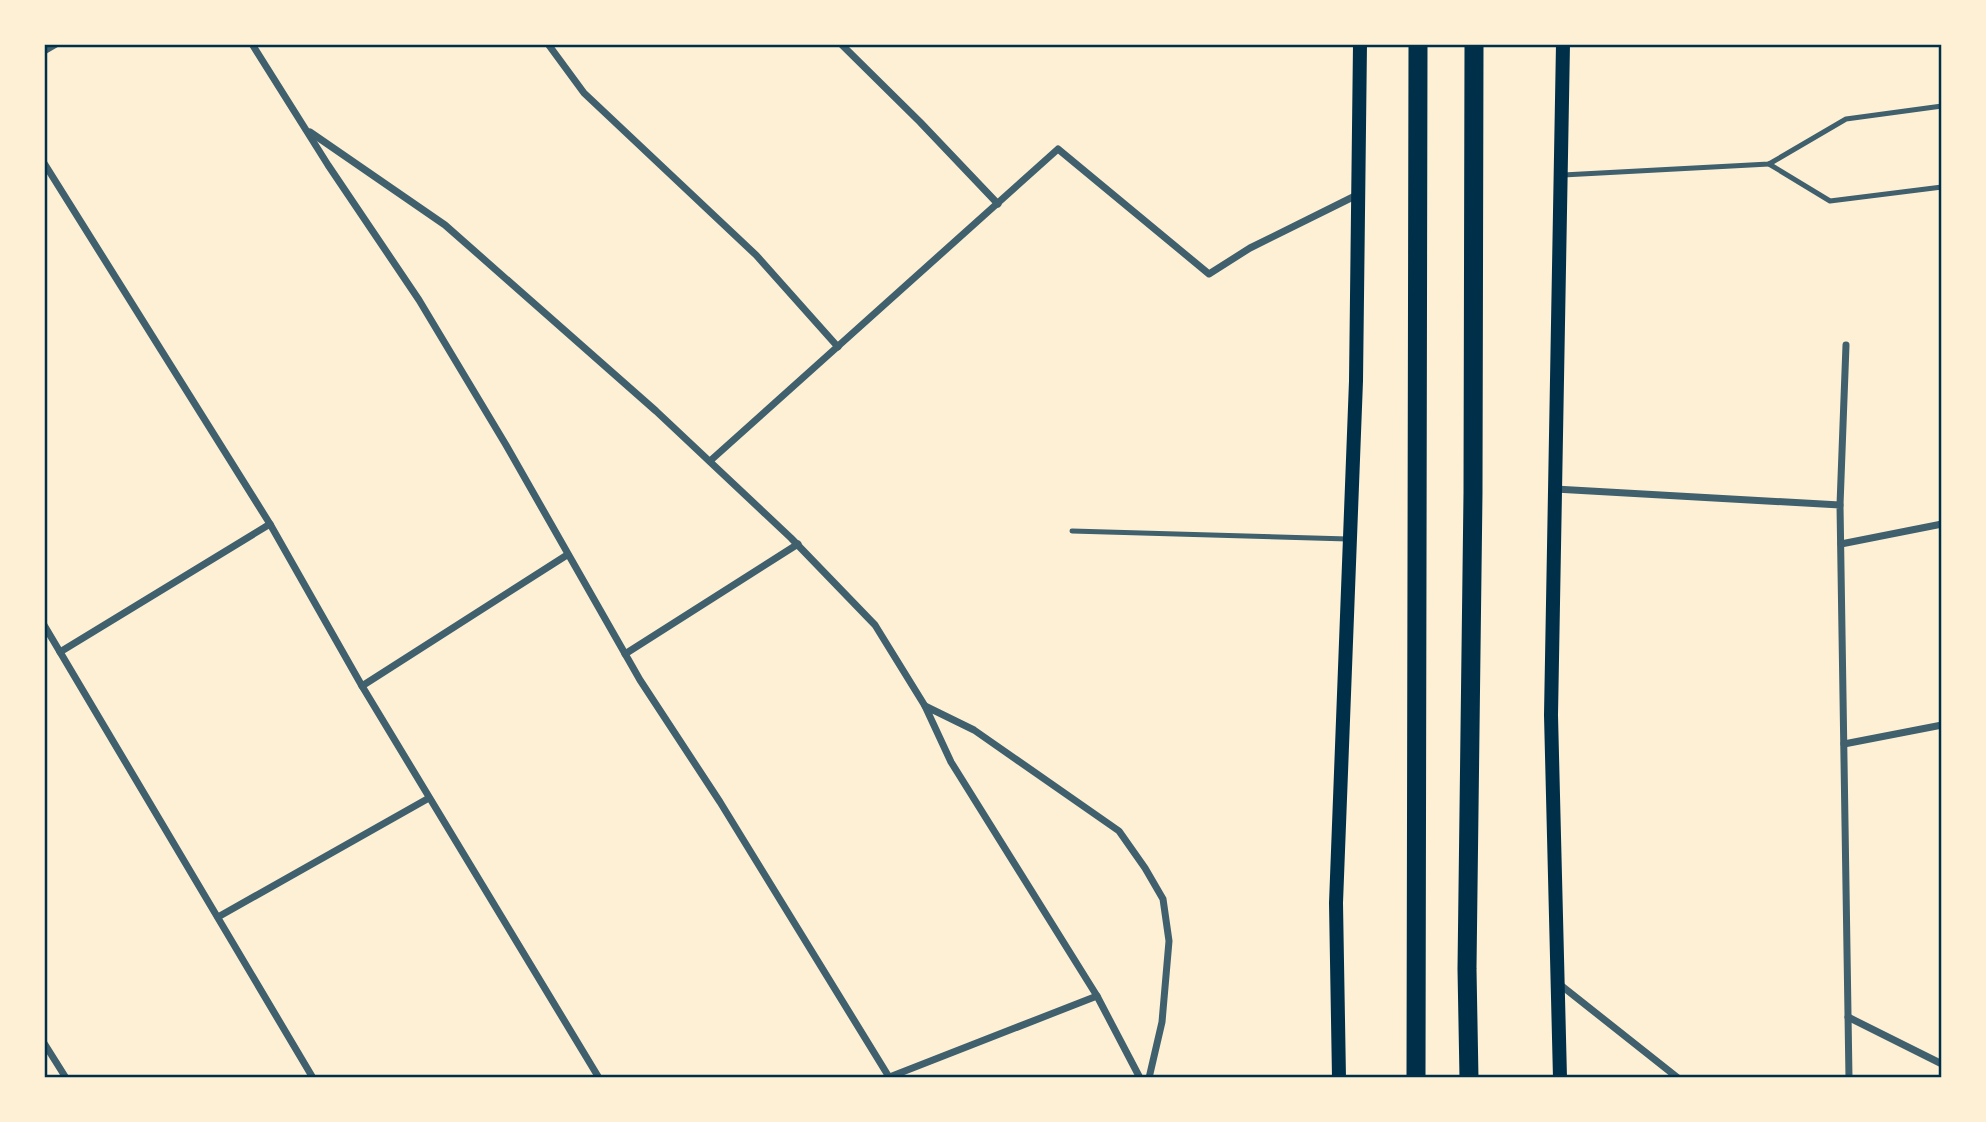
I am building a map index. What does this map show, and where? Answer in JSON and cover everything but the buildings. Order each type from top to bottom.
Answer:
[{"type":"highway","points":[[1416,1078],[1418,44]]},
{"type":"highway","points":[[1469,1078],[1467,969],[1473,479],[1474,44]]},
{"type":"main road","points":[[1339,1078],[1336,903],[1356,381],[1360,44]]},
{"type":"main road","points":[[1560,1078],[1551,715],[1563,44]]},
{"type":"street","points":[[44,51],[56,44]]},
{"type":"street","points":[[252,44],[419,300],[506,445],[625,654],[728,814],[888,1078],[1097,996]]},
{"type":"street","points":[[548,44],[584,93],[756,256],[838,346]]},
{"type":"street","points":[[841,44],[998,204]]},
{"type":"street","points":[[306,130],[445,225],[710,461],[797,544],[875,625],[925,706],[951,762],[1097,996],[1140,1078]]},
{"type":"street","points":[[710,461],[1058,149],[1209,274],[1250,248],[1357,195]]},
{"type":"street","points":[[44,163],[270,524],[429,798],[599,1078]]},
{"type":"street","points":[[1846,345],[1840,505],[1849,1078]]},
{"type":"street","points":[[1555,489],[1840,505]]},
{"type":"street","points":[[60,652],[270,524]]},
{"type":"street","points":[[1841,544],[1942,524]]},
{"type":"street","points":[[625,654],[797,544]]},
{"type":"street","points":[[362,685],[567,555]]},
{"type":"street","points":[[44,625],[313,1078]]},
{"type":"street","points":[[925,706],[974,730],[1119,831],[1145,868],[1163,899],[1169,941],[1162,1022],[1149,1078]]},
{"type":"street","points":[[1844,744],[1942,725]]},
{"type":"street","points":[[218,917],[429,798]]},
{"type":"street","points":[[1558,982],[1678,1078]]},
{"type":"street","points":[[1848,1017],[1942,1064]]},
{"type":"street","points":[[44,1043],[66,1078]]},
{"type":"lane","points":[[1561,175],[1769,164],[1846,119],[1942,106]]},
{"type":"lane","points":[[1769,164],[1830,201],[1942,187]]},
{"type":"lane","points":[[1072,531],[1348,539]]}]
